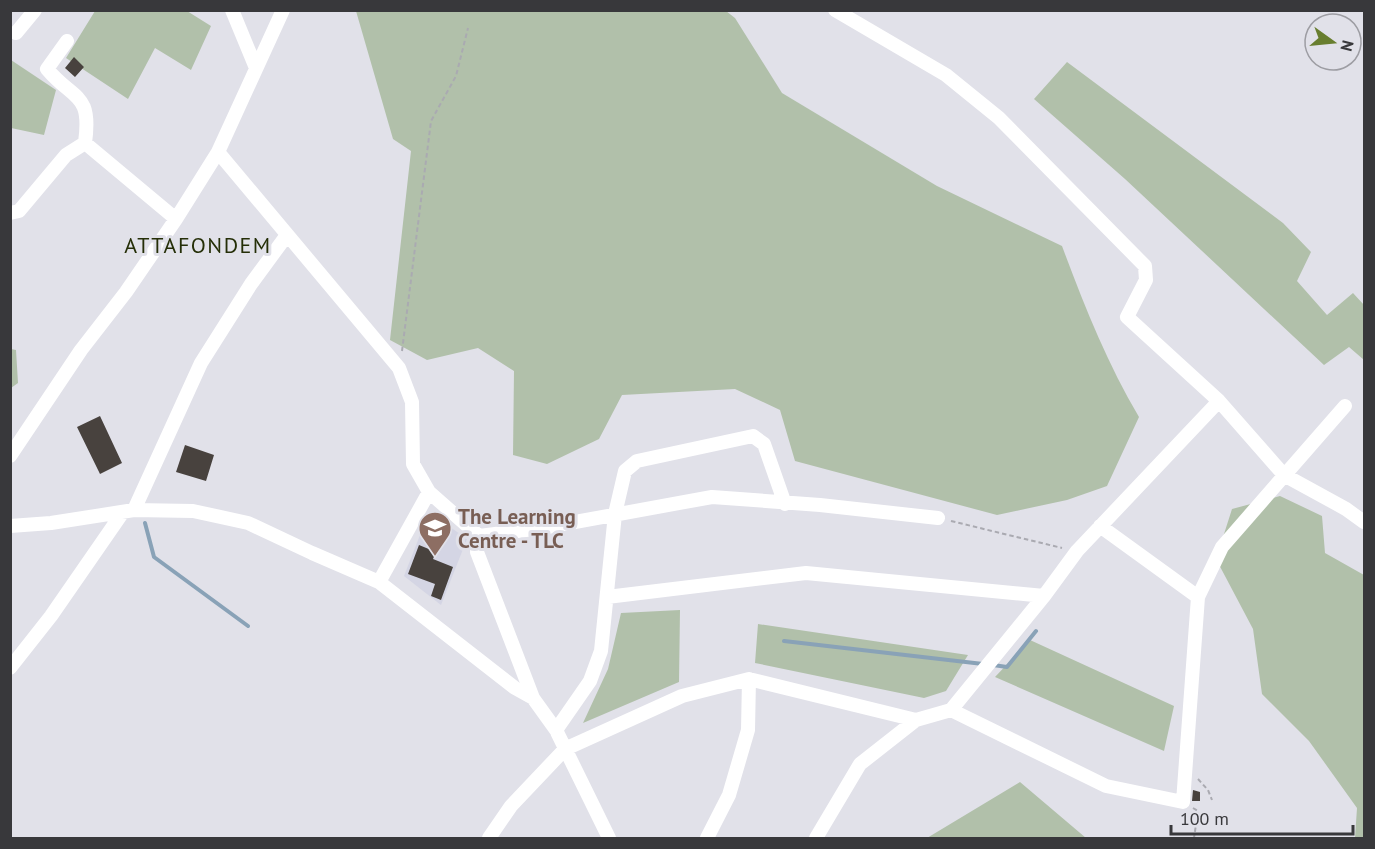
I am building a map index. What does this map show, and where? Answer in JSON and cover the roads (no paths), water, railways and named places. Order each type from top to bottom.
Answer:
[{"type":"street","points":[[16,33],[35,10]]},
{"type":"street","points":[[232,10],[256,68]]},
{"type":"street","points":[[10,456],[81,350],[126,292],[219,152],[283,10]]},
{"type":"street","points":[[835,10],[946,75],[999,118],[1145,266],[1146,280],[1127,317],[1219,401],[1284,475],[1365,522]]},
{"type":"street","points":[[10,213],[19,211],[66,155],[84,143],[87,124],[85,107],[73,91],[47,69],[68,41]]},
{"type":"street","points":[[84,143],[176,219]]},
{"type":"street","points":[[219,152],[399,368],[412,402],[414,464],[429,492],[479,536],[542,528],[712,497],[938,518]]},
{"type":"street","points":[[10,668],[128,511],[201,363],[250,284],[287,234]]},
{"type":"street","points":[[816,838],[860,764],[916,720],[951,710],[1044,596],[1077,551],[1219,401]]},
{"type":"street","points":[[951,710],[1106,786],[1183,802],[1198,597],[1222,547],[1345,406]]},
{"type":"street","points":[[556,730],[590,681],[601,651],[615,514],[625,471],[637,461],[753,436],[764,444],[785,504]]},
{"type":"street","points":[[379,582],[429,492]]},
{"type":"street","points":[[10,525],[51,523],[128,511],[193,511],[248,523],[379,582],[515,688],[533,698]]},
{"type":"street","points":[[1100,526],[1198,597]]},
{"type":"street","points":[[479,536],[477,552],[533,698],[556,730],[609,838]]},
{"type":"street","points":[[607,597],[806,573],[1044,596]]},
{"type":"street","points":[[489,838],[510,806],[565,749],[682,696],[749,679],[916,720]]},
{"type":"street","points":[[707,838],[729,795],[748,730],[749,679]]},
{"type":"waterway","points":[[145,523],[154,557],[248,626]]},
{"type":"waterway","points":[[993,665],[1007,667],[1036,631]]},
{"type":"waterway","points":[[784,641],[983,664]]},
{"type":"place","name":"The Learning Centre - TLC","points":[[435,557]]},
{"type":"district","name":"ATTAFONDEM","points":[[198,245]]}]
